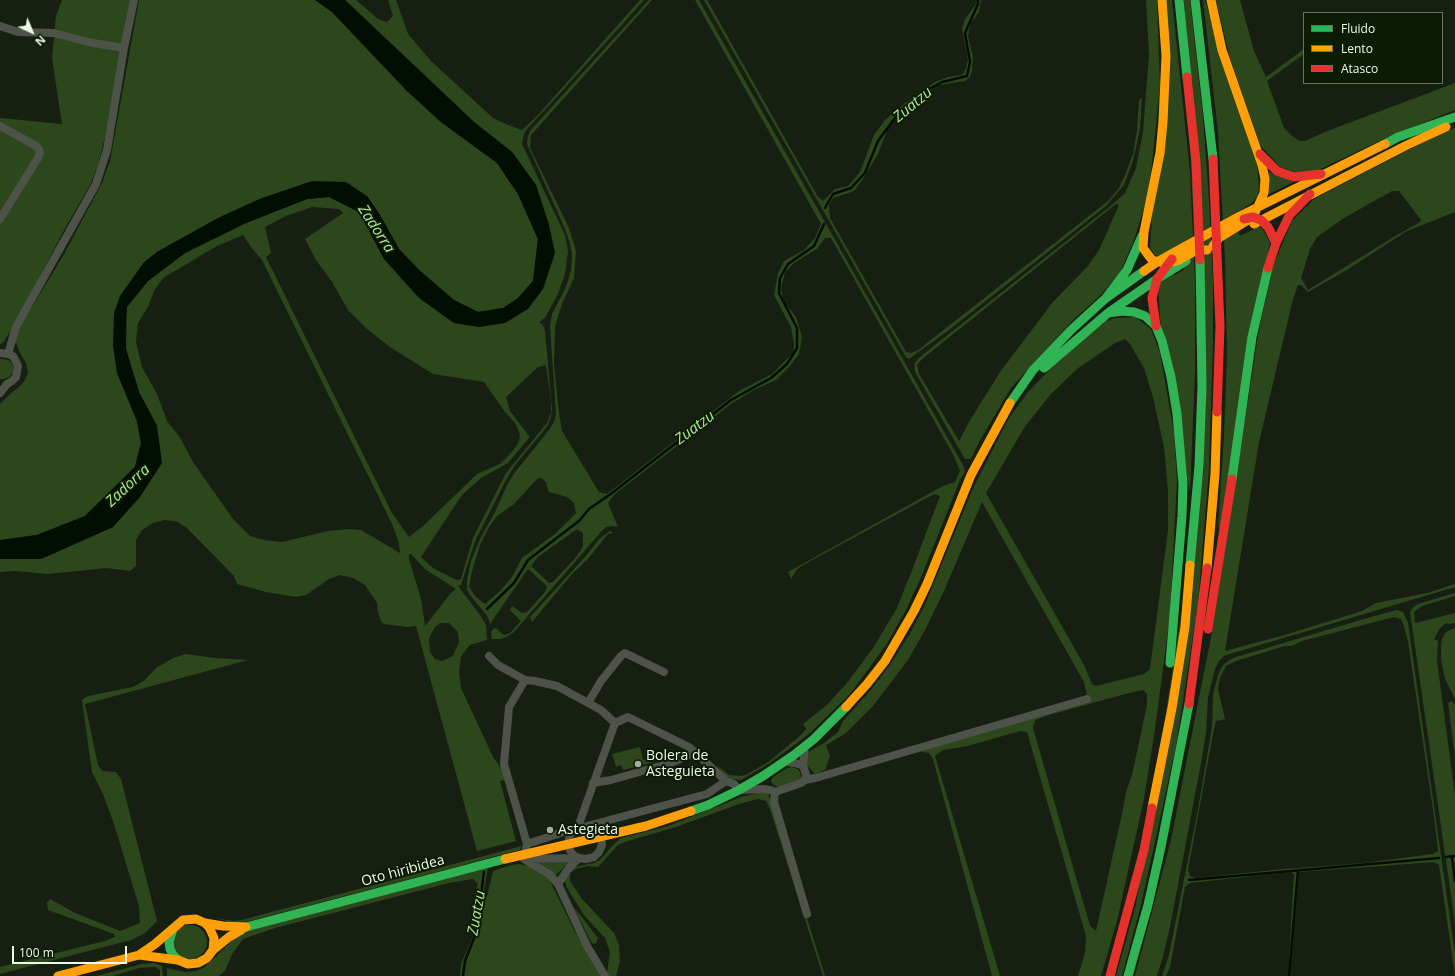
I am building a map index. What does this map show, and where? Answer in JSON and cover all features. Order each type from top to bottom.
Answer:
[{"type":"main road","points":[[1162,0],[1166,56],[1163,122],[1160,153],[1144,232],[1144,248],[1152,260],[1168,263]]},
{"type":"main road","points":[[1110,976],[1144,850],[1172,708],[1185,627],[1199,466],[1202,387],[1202,317],[1196,162],[1179,0]]},
{"type":"main road","points":[[1128,976],[1148,905],[1162,847],[1192,688],[1208,562],[1215,474],[1220,326],[1214,163],[1195,0]]},
{"type":"main road","points":[[1211,0],[1222,50],[1262,165],[1265,179],[1264,193],[1259,206],[1257,218]]},
{"type":"main road","points":[[1156,792],[1162,724],[1172,649],[1183,484],[1177,414],[1162,341],[1156,326],[1152,298],[1157,279],[1168,263],[1197,250],[1209,248],[1219,238],[1240,223],[1259,206],[1398,137],[1455,117]]},
{"type":"main road","points":[[997,426],[1035,376],[1070,344],[1108,313],[1157,279],[1178,258],[1201,242],[1208,234],[1215,234],[1240,223],[1257,218],[1310,194],[1455,122]]},
{"type":"main road","points":[[1256,149],[1277,172],[1294,177],[1321,174]]},
{"type":"main road","points":[[1192,688],[1204,651],[1252,337],[1266,275],[1276,243],[1289,216],[1310,194]]},
{"type":"main road","points":[[1257,218],[1268,227],[1276,243]]},
{"type":"main road","points":[[1106,298],[1127,270],[1144,232]]},
{"type":"main road","points":[[997,426],[1013,397],[1033,370],[1066,334],[1106,298],[1158,262],[1178,258]]},
{"type":"main road","points":[[1108,313],[1122,311],[1134,312],[1145,316],[1156,326]]},
{"type":"main road","name":"Oto hiribidea","points":[[58,976],[139,955],[178,960],[188,964],[198,963],[207,958],[213,950],[229,937],[246,927],[509,858],[525,857],[568,844],[664,821],[708,805],[764,776],[805,746],[848,707],[876,673],[899,638],[927,584],[972,475],[997,426]]},
{"type":"main road","name":"Oto hiribidea","points":[[139,955],[178,923],[190,919],[196,919],[205,923],[223,926],[246,927]]},
{"type":"main road","points":[[205,923],[212,932],[214,938],[213,950]]},
{"type":"main road","points":[[173,928],[168,942],[173,955],[178,960]]},
{"type":"street","points":[[0,393],[4,384],[12,381],[16,377],[18,366],[12,356],[2,353],[96,184],[107,150],[124,48],[134,0]]},
{"type":"street","points":[[0,26],[18,32],[54,33],[93,43],[124,48]]},
{"type":"street","points":[[0,126],[36,146],[40,153],[0,219]]},
{"type":"street","points":[[588,703],[601,681],[625,653],[664,672]]},
{"type":"street","points":[[489,656],[498,665],[525,680],[557,686],[601,710],[615,724]]},
{"type":"street","points":[[525,680],[509,707],[504,764],[527,844],[525,857]]},
{"type":"street","points":[[579,858],[570,850],[568,844],[570,834],[578,827],[615,724],[628,717],[689,747],[726,781],[734,784],[739,790],[772,791],[801,783],[805,780],[1087,699]]},
{"type":"street","points":[[805,746],[802,765],[806,775],[805,780]]},
{"type":"street","points":[[594,783],[611,780],[671,763],[695,752]]},
{"type":"street","points":[[785,761],[802,765]]},
{"type":"street","points":[[764,776],[772,791],[807,914]]},
{"type":"street","points":[[527,844],[578,827],[589,826],[707,794],[726,781]]},
{"type":"street","points":[[525,857],[586,859],[594,857],[599,852],[602,845],[602,837],[597,830],[589,826]]},
{"type":"street","points":[[525,857],[548,874],[558,884],[587,946],[605,976]]},
{"type":"street","points":[[558,884],[569,868],[579,858]]},
{"type":"green space","points":[[62,0],[130,0],[105,137],[98,165],[91,183],[63,232],[16,322],[3,343],[0,344],[0,118],[62,124],[52,58],[56,16]]},
{"type":"green space","points":[[139,0],[315,0],[332,12],[407,91],[441,122],[497,163],[518,194],[538,239],[533,281],[518,298],[503,308],[478,312],[454,300],[419,270],[399,249],[380,215],[367,196],[262,198],[218,218],[157,252],[120,296],[117,373],[137,421],[141,443],[135,467],[85,516],[37,535],[0,540],[0,404],[19,387],[25,380],[28,373],[26,363],[15,340],[15,335],[63,256],[102,183],[110,161]]},
{"type":"green space","points":[[345,0],[356,0],[378,19],[387,22],[393,16],[388,0],[396,0],[408,34],[431,61],[493,118],[522,130],[537,116],[640,0],[644,0],[526,130],[522,144],[565,235],[568,251],[565,274],[558,294],[545,318],[539,322],[543,325],[545,331],[552,409],[551,417],[548,425],[515,465],[506,480],[475,541],[461,585],[458,586],[486,625],[487,640],[470,645],[461,656],[459,672],[461,688],[493,757],[503,771],[505,780],[500,781],[516,841],[477,851],[416,626],[407,627],[384,624],[381,621],[378,612],[377,603],[365,585],[353,578],[340,575],[329,579],[306,595],[296,597],[266,592],[237,584],[234,576],[187,528],[178,522],[165,520],[153,523],[142,530],[136,540],[136,566],[130,571],[107,568],[48,574],[15,571],[0,572],[0,559],[41,559],[113,527],[157,426],[139,392],[126,349],[127,307],[148,281],[185,253],[246,223],[307,199],[329,197],[359,212],[384,259],[454,323],[528,309],[549,225],[536,185],[512,152],[474,122]],"holes":[[[312,207],[339,209],[343,213],[305,239],[316,260],[332,282],[348,310],[367,329],[390,347],[433,374],[484,382],[505,412],[515,423],[520,434],[519,442],[500,464],[477,474],[423,526],[409,537],[392,513],[266,257],[271,253],[265,227],[286,216]],[[243,235],[262,260],[392,524],[399,543],[400,553],[361,530],[349,529],[328,531],[282,542],[264,540],[250,536],[233,519],[193,462],[179,436],[167,421],[157,394],[142,367],[136,342],[138,323],[148,307],[154,291],[163,278],[217,246]],[[546,365],[551,400],[551,413],[547,423],[506,473],[473,538],[461,579],[456,580],[433,568],[421,557],[462,495],[481,478],[508,463],[529,438],[510,411],[506,397],[538,367]],[[409,554],[411,554],[425,569],[456,589],[450,594],[425,626],[421,599],[409,559]],[[440,623],[449,623],[458,632],[459,642],[453,656],[442,661],[435,659],[430,652],[429,638],[435,627]]]},
{"type":"green space","points":[[649,0],[652,0],[531,135],[530,148],[569,228],[576,251],[574,278],[562,304],[555,326],[554,365],[562,431],[599,492],[607,494],[739,391],[772,374],[793,353],[794,343],[791,327],[774,295],[778,273],[784,261],[804,250],[815,238],[821,224],[695,0],[699,0],[964,467],[965,472],[960,480],[922,575],[905,612],[886,645],[850,694],[809,734],[770,763],[741,780],[725,778],[718,767],[719,763],[719,767],[729,775],[740,776],[746,775],[768,762],[800,736],[806,729],[803,724],[827,705],[847,683],[873,648],[896,610],[940,496],[934,494],[805,564],[797,569],[791,579],[788,572],[943,486],[955,482],[960,471],[954,456],[831,238],[825,238],[817,249],[794,263],[785,272],[781,289],[784,302],[796,317],[802,337],[799,354],[789,367],[776,380],[752,391],[731,404],[615,494],[608,503],[618,527],[606,527],[600,533],[514,632],[501,639],[492,639],[491,632],[493,629],[496,628],[505,635],[510,633],[521,621],[510,610],[512,606],[522,613],[527,612],[545,592],[547,586],[528,569],[490,624],[488,617],[470,595],[467,589],[467,581],[471,561],[481,537],[495,512],[508,483],[554,422],[556,414],[550,326],[552,314],[566,287],[571,270],[572,255],[570,243],[527,144],[530,131]],"holes":[[[541,478],[546,482],[549,492],[567,497],[574,503],[576,513],[555,534],[522,558],[512,577],[500,591],[485,604],[476,597],[469,587],[480,545],[489,527],[497,516],[514,504],[537,479]],[[577,529],[583,533],[583,546],[577,556],[553,582],[549,583],[531,566],[538,557]]]},
{"type":"green space","points":[[704,0],[707,0],[818,197],[823,201],[835,189],[848,186],[860,172],[874,135],[885,120],[905,103],[935,82],[948,77],[962,75],[966,69],[968,60],[962,28],[965,19],[976,4],[977,0],[981,0],[979,12],[970,24],[968,37],[973,56],[970,77],[965,81],[938,85],[906,109],[888,128],[878,154],[854,191],[833,198],[829,205],[830,218],[906,352],[911,353],[918,350],[1108,201],[1119,188],[1133,154],[1137,130],[1139,100],[1142,98],[1140,129],[1133,161],[1124,185],[1106,206],[949,330],[909,359],[906,357]]},
{"type":"green space","points":[[1146,0],[1157,0],[1160,86],[1149,193],[1133,243],[1120,272],[1101,295],[1073,320],[1011,388],[979,442],[971,459],[965,459],[915,372],[914,364],[920,357],[1125,193],[1136,168],[1143,132],[1149,55]],"holes":[[[1116,204],[1119,205],[1099,250],[1088,266],[1053,302],[1000,372],[959,441],[919,374],[917,365],[922,359]]]},
{"type":"green space","points":[[1166,0],[1172,0],[1190,172],[1195,282],[1195,372],[1190,492],[1160,319],[1158,284],[1173,273],[1175,275],[1184,270],[1178,246],[1160,257],[1155,255],[1150,248]]},
{"type":"green space","points":[[1184,0],[1190,0],[1203,117],[1209,200],[1213,282],[1213,343],[1209,469],[1198,604],[1176,746],[1141,905],[1122,976],[1116,976],[1136,904],[1204,469]]},
{"type":"green space","points":[[1203,0],[1205,0],[1257,165],[1259,186],[1258,196],[1252,203],[1234,214],[1240,236],[1258,227],[1262,228],[1270,242],[1221,528],[1218,527],[1224,436],[1227,354],[1225,259],[1218,132]]},
{"type":"green space","points":[[1216,0],[1240,0],[1254,51],[1266,77],[1303,50],[1303,55],[1267,81],[1284,128],[1299,141],[1305,141],[1330,130],[1455,83],[1455,110],[1390,136],[1312,173],[1295,172],[1280,167],[1260,145],[1230,58]]},
{"type":"green space","points":[[1455,128],[1455,212],[1407,231],[1345,271],[1308,292],[1301,285],[1298,285],[1293,299],[1259,442],[1225,651],[1288,634],[1362,611],[1376,603],[1427,593],[1455,584],[1455,587],[1233,653],[1224,656],[1219,661],[1215,669],[1208,697],[1206,732],[1202,758],[1170,927],[1162,960],[1157,976],[1135,976],[1171,840],[1213,627],[1259,329],[1273,266],[1292,221],[1314,199],[1441,133]],"holes":[[[1392,191],[1399,191],[1421,220],[1420,222],[1308,290],[1301,278],[1310,249],[1317,237],[1344,218]]]},
{"type":"green space","points":[[1269,172],[1294,182],[1269,194]]},
{"type":"green space","points":[[1135,317],[1151,329],[1160,353],[1174,433],[1177,479],[1170,616],[1144,799],[1117,921],[1101,976],[1078,976],[1085,953],[1086,936],[1027,732],[1020,731],[968,746],[943,750],[935,756],[1000,976],[992,976],[933,759],[929,753],[919,751],[1088,700],[1084,682],[982,502],[944,591],[908,660],[873,706],[846,733],[826,745],[830,756],[825,770],[815,774],[805,763],[808,752],[824,743],[838,732],[843,721],[870,691],[890,665],[909,635],[924,607],[974,486],[1009,418],[1028,392],[1070,349],[1106,321],[1116,318]],"holes":[[[1125,339],[1130,344],[1144,368],[1153,397],[1164,447],[1168,491],[1168,530],[1150,669],[1144,674],[1096,686],[1092,684],[1084,665],[986,493],[1024,428],[1050,395],[1077,369],[1115,343]],[[1143,690],[1147,694],[1147,705],[1132,775],[1126,792],[1096,931],[1090,926],[1033,728],[1035,720],[1049,715]]]},
{"type":"green space","points":[[0,359],[10,361],[13,366],[13,372],[9,377],[4,379],[0,379]]},
{"type":"green space","points":[[610,531],[613,533],[608,534],[532,622],[530,617],[586,556],[600,538]]},
{"type":"green space","points":[[1455,593],[1455,596],[1422,606],[1414,612],[1415,623],[1455,613],[1455,623],[1446,623],[1440,628],[1434,639],[1438,641],[1437,661],[1455,795],[1455,923],[1410,612],[1413,607],[1418,604]]},
{"type":"green space","points":[[1397,610],[1403,612],[1408,623],[1455,954],[1455,976],[1439,865],[1434,862],[1299,872],[1290,976],[1288,976],[1294,874],[1290,872],[1190,883],[1185,887],[1170,967],[1166,976],[1162,976],[1169,955],[1198,809],[1212,727],[1213,694],[1219,672],[1224,664],[1233,658]],"holes":[[[1394,617],[1401,619],[1408,642],[1438,851],[1433,854],[1364,863],[1196,878],[1190,876],[1188,870],[1213,734],[1216,721],[1225,719],[1218,689],[1220,678],[1226,666],[1236,661],[1285,646],[1292,646],[1302,641]]]},
{"type":"green space","points":[[1455,627],[1455,699],[1445,679],[1441,660],[1441,645],[1445,633]]},
{"type":"green space","points":[[186,654],[248,660],[85,704],[98,765],[102,771],[116,772],[121,779],[157,921],[145,933],[131,940],[0,974],[0,967],[105,941],[115,937],[114,934],[48,910],[47,903],[50,899],[75,913],[120,931],[140,923],[139,906],[114,824],[103,794],[92,772],[82,700],[88,696],[133,687],[145,680],[156,668],[173,658]]},
{"type":"green space","points":[[1452,701],[1455,705],[1455,757],[1448,703]]},
{"type":"green space","points":[[640,747],[643,760],[652,757],[654,762],[623,770],[621,765],[616,767],[612,754]]},
{"type":"green space","points":[[792,767],[800,772],[801,779],[799,781],[778,787],[771,782],[772,778],[787,768]]},
{"type":"green space","points":[[765,791],[768,793],[825,976],[823,976],[770,809],[766,801],[758,799],[739,804],[676,827],[628,841],[618,845],[598,867],[588,866],[576,869],[570,873],[570,881],[582,899],[614,933],[619,945],[620,961],[616,976],[609,976],[607,973],[610,952],[605,938],[584,915],[567,888],[564,879],[574,867],[594,863],[600,860],[621,838],[668,826],[741,797]]},
{"type":"green space","points":[[522,846],[520,850],[238,924],[215,918],[233,921],[241,920]]},
{"type":"green space","points":[[572,861],[555,876],[549,869],[538,863]]},
{"type":"green space","points":[[519,864],[531,866],[543,872],[550,881],[574,930],[603,976],[460,976],[461,964],[475,932],[477,912],[474,896],[478,884],[473,879],[449,883],[275,928],[243,939],[232,954],[225,971],[219,976],[167,976],[167,968],[185,972],[196,971],[205,967],[233,940],[246,931],[488,868],[483,896],[487,897],[493,871]]},
{"type":"green space","points":[[573,906],[598,938],[596,943],[593,944],[589,938]]},
{"type":"green space","points":[[187,925],[193,925],[202,930],[206,936],[206,948],[202,954],[193,959],[187,959],[178,954],[173,945],[173,939],[178,930]]},
{"type":"green space","points":[[154,963],[162,966],[163,976],[160,976],[160,970],[155,967],[139,968],[112,976],[96,976],[142,964]]},
{"type":"water","name":"Zadorra","points":[[315,0],[345,0],[474,122],[512,152],[536,185],[549,225],[555,253],[543,289],[528,309],[505,323],[479,327],[454,323],[419,298],[384,259],[359,212],[329,197],[307,199],[246,223],[185,253],[148,281],[127,307],[126,315],[126,349],[139,392],[157,426],[162,463],[140,497],[113,527],[41,559],[0,559],[0,540],[37,535],[85,516],[135,467],[141,443],[137,421],[117,373],[113,346],[114,313],[120,296],[144,262],[157,252],[218,218],[262,198],[312,181],[346,182],[367,196],[380,215],[399,249],[419,270],[454,300],[478,312],[503,308],[518,298],[533,281],[538,239],[518,194],[497,163],[441,122],[407,91],[332,12]]},
{"type":"waterway","name":"Zuatzu","points":[[825,208],[833,194],[851,188],[865,173],[878,141],[898,114],[924,92],[942,82],[967,76],[970,62],[965,33],[978,4],[978,0]]},
{"type":"waterway","name":"Zuatzu","points":[[487,609],[514,583],[528,560],[579,521],[589,509],[612,493],[731,400],[771,378],[787,364],[797,348],[797,328],[779,293],[780,278],[788,264],[814,246],[824,224]]},
{"type":"waterway","points":[[1446,857],[1455,856]]},
{"type":"waterway","points":[[1452,857],[1455,881]]},
{"type":"waterway","points":[[1189,880],[1439,858]]},
{"type":"waterway","points":[[1289,976],[1298,870]]},
{"type":"waterway","name":"Zuatzu","points":[[463,976],[465,961],[476,933],[484,872]]},
{"type":"traffic: fast","points":[[1179,0],[1187,77]]},
{"type":"traffic: fast","points":[[1195,0],[1213,159]]},
{"type":"traffic: fast","points":[[1385,144],[1398,137],[1455,117]]},
{"type":"traffic: fast","points":[[1106,298],[1127,270],[1142,236]]},
{"type":"traffic: fast","points":[[1190,565],[1199,466],[1202,387],[1200,260]]},
{"type":"traffic: fast","points":[[1044,368],[1108,313],[1186,261]]},
{"type":"traffic: fast","points":[[1232,479],[1252,337],[1268,268]]},
{"type":"traffic: fast","points":[[1010,403],[1033,370],[1071,330],[1106,298],[1144,271]]},
{"type":"traffic: fast","points":[[1108,313],[1122,311],[1134,312],[1145,316],[1156,326],[1162,341],[1171,377],[1177,414],[1183,484],[1182,516],[1170,663]]},
{"type":"traffic: fast","points":[[1128,976],[1148,905],[1189,704]]},
{"type":"traffic: fast","points":[[691,811],[708,805],[739,790],[763,776],[794,755],[814,739],[846,707]]},
{"type":"traffic: fast","points":[[241,930],[246,927],[505,859]]},
{"type":"traffic: fast","points":[[173,929],[169,942],[170,949],[178,960]]},
{"type":"traffic: slow","points":[[1162,0],[1166,56],[1163,122],[1160,153],[1144,232],[1143,248],[1152,260],[1163,263],[1177,261],[1197,250],[1207,250]]},
{"type":"traffic: slow","points":[[1211,0],[1222,50],[1262,165],[1265,179],[1264,193],[1253,217],[1219,238],[1213,246]]},
{"type":"traffic: slow","points":[[1254,224],[1407,145],[1446,127]]},
{"type":"traffic: slow","points":[[1144,271],[1157,262],[1240,216],[1385,144]]},
{"type":"traffic: slow","points":[[846,707],[885,661],[914,611],[927,584],[971,475],[1010,403]]},
{"type":"traffic: slow","points":[[1207,568],[1215,474],[1217,412]]},
{"type":"traffic: slow","points":[[1152,808],[1172,708],[1185,627],[1190,565]]},
{"type":"traffic: slow","points":[[505,859],[646,826],[691,811]]},
{"type":"traffic: slow","points":[[139,955],[155,944],[183,920],[196,919],[205,923],[223,926],[246,927]]},
{"type":"traffic: slow","points":[[205,923],[209,927],[214,938],[213,950]]},
{"type":"traffic: slow","points":[[58,976],[139,955],[178,960],[188,964],[198,963],[207,958],[213,950],[229,937],[241,930]]},
{"type":"traffic: jam","points":[[1187,77],[1196,162],[1200,260]]},
{"type":"traffic: jam","points":[[1260,154],[1277,171],[1294,177],[1321,174]]},
{"type":"traffic: jam","points":[[1213,159],[1220,326],[1217,412]]},
{"type":"traffic: jam","points":[[1268,268],[1276,243],[1289,216],[1310,194]]},
{"type":"traffic: jam","points":[[1244,219],[1253,217],[1261,220],[1268,227],[1276,243]]},
{"type":"traffic: jam","points":[[1156,326],[1152,298],[1157,279],[1172,259]]},
{"type":"traffic: jam","points":[[1208,629],[1232,479]]},
{"type":"traffic: jam","points":[[1189,704],[1207,568]]},
{"type":"traffic: jam","points":[[1110,976],[1144,850],[1152,808]]},
{"type":"place","name":"Bolera de Asteguieta","points":[[638,764]]},
{"type":"place","name":"Astegieta","points":[[550,830]]}]
